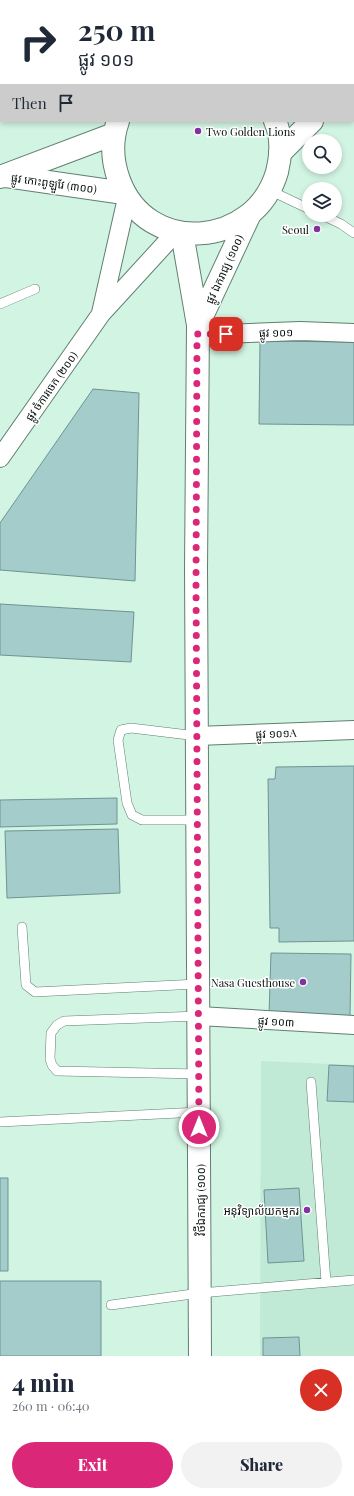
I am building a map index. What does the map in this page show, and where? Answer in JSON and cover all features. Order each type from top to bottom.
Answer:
[{"type":"main road","points":[[114,126],[114,164],[126,196],[150,220],[162,228],[179,233],[206,234],[229,228],[249,216],[264,200],[274,182],[279,163],[280,153],[278,127],[276,122]]},
{"type":"main road","points":[[280,153],[311,122]]},
{"type":"main road","name":"ផ្លូវ កោះពូឡួវែ (៣០០)","points":[[3,176],[114,126]]},
{"type":"main road","name":"ផ្លូវ កោះពូឡួវែ (៣០០)","points":[[3,176],[126,196]]},
{"type":"main road","name":"ផ្លូវ ឯករាជ្យ (១០០)","points":[[197,330],[249,216]]},
{"type":"main road","name":"ផ្លូវ ឯករាជ្យ (១០០)","points":[[179,233],[197,330]]},
{"type":"main road","name":"វិថីឯករាជ្យ (១០០)","points":[[197,330],[197,820],[200,1356]]},
{"type":"street","name":"ផ្លូវ ចំការចេក (២០០)","points":[[101,314],[126,196]]},
{"type":"street","name":"ផ្លូវ ចំការចេក (២០០)","points":[[0,458],[101,314],[179,233]]},
{"type":"street","name":"ផ្លូវ ១០១","points":[[197,330],[354,333]]},
{"type":"street","name":"ផ្លូវ ១០១A","points":[[197,736],[354,730]]},
{"type":"street","name":"ផ្លូវ ១០៣","points":[[199,1016],[354,1025]]},
{"type":"lane","points":[[269,190],[302,206]]},
{"type":"lane","points":[[337,222],[354,233]]},
{"type":"lane","points":[[0,304],[35,289]]},
{"type":"lane","points":[[197,736],[131,728],[121,730],[118,740],[127,803],[132,815],[142,820],[197,820]]},
{"type":"lane","points":[[22,927],[26,985],[35,992],[198,984]]},
{"type":"lane","points":[[199,1016],[64,1021],[57,1025],[51,1033],[50,1059],[56,1071],[199,1074]]},
{"type":"lane","points":[[311,1082],[326,1282]]},
{"type":"lane","points":[[0,1122],[199,1112]]},
{"type":"lane","points":[[111,1305],[200,1293],[354,1280]]},
{"type":"shaded area","name":"អនុវិទ្យាល័យកម្មករ","points":[[261,1061],[354,1065],[354,1356],[260,1356]]},
{"type":"building","points":[[260,341],[354,342],[354,425],[259,424]]},
{"type":"building","points":[[93,389],[139,393],[135,581],[0,570],[0,523]]},
{"type":"building","points":[[0,604],[134,612],[131,662],[0,655]]},
{"type":"building","points":[[354,766],[354,941],[279,942],[279,928],[270,928],[268,779],[275,779],[276,767]]},
{"type":"building","points":[[117,798],[117,824],[0,827],[0,800]]},
{"type":"building","points":[[118,829],[120,893],[7,898],[5,831]]},
{"type":"building","points":[[271,953],[351,954],[350,1016],[269,1015]]},
{"type":"building","points":[[329,1065],[354,1066],[354,1102],[327,1101]]},
{"type":"building","points":[[0,1178],[8,1178],[8,1271],[0,1271]]},
{"type":"building","points":[[299,1188],[304,1261],[268,1263],[264,1190]]},
{"type":"building","points":[[0,1281],[101,1281],[101,1356],[0,1356]]},
{"type":"building","points":[[299,1337],[300,1356],[263,1356],[263,1338]]},
{"type":"place","name":"Two Golden Lions","points":[[198,131]]},
{"type":"place","name":"Seoul","points":[[317,229]]},
{"type":"place","name":"Nasa Guesthouse","points":[[303,982]]},
{"type":"place","name":"អនុវិទ្យាល័យកម្មករ","points":[[307,1210]]},
{"type":"route","points":[[199,1127],[196,584],[197,334],[226,334]]}]
